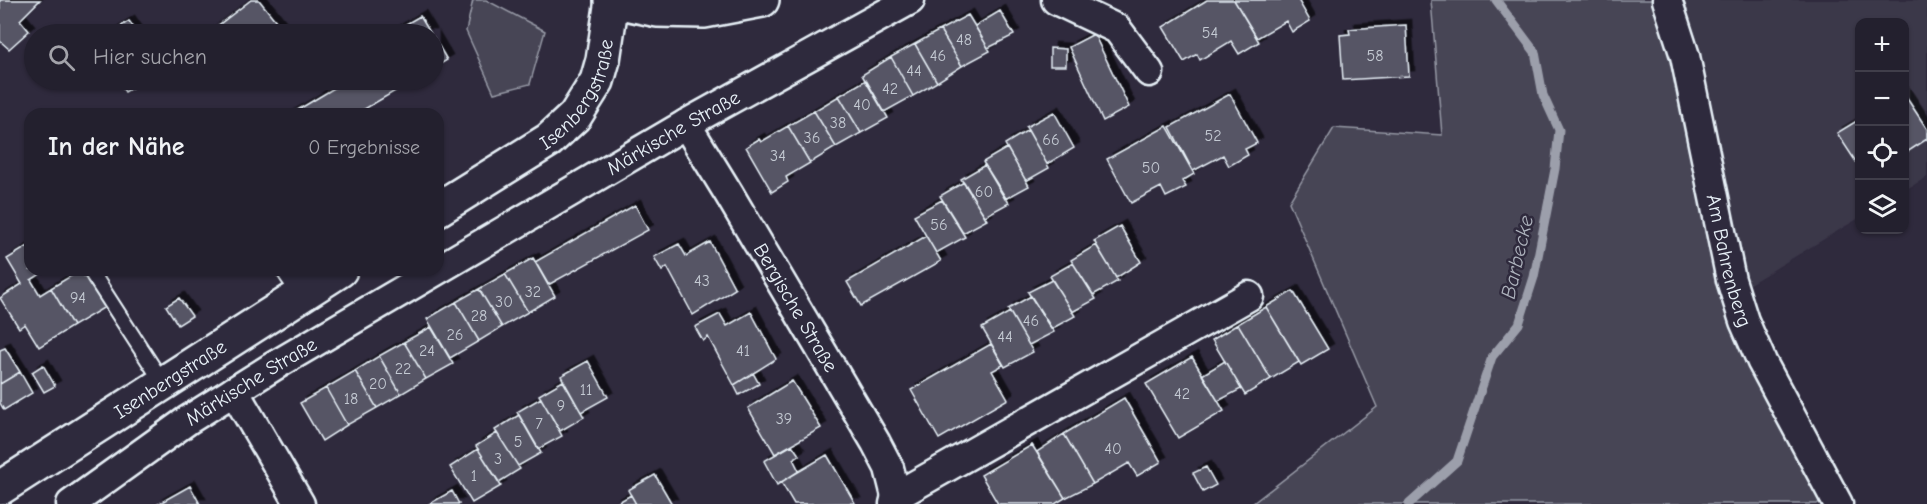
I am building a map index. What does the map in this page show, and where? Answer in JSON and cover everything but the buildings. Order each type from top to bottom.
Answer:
[{"type":"street","name":"Isenbergstraße","points":[[444,205],[549,140],[575,116],[597,81],[603,60],[611,0],[657,10],[704,11],[762,0]]},
{"type":"street","name":"Märkische Straße","points":[[444,267],[686,124],[910,0]]},
{"type":"street","points":[[1056,0],[1117,28],[1149,72]]},
{"type":"street","name":"Am Bahrenberg","points":[[1667,0],[1685,56],[1731,280],[1744,321],[1762,362],[1838,504]]},
{"type":"street","name":"Bergische Straße","points":[[686,124],[890,468],[895,500],[1249,296]]},
{"type":"street","name":"Isenbergstraße","points":[[0,488],[163,383],[292,283],[318,276]]},
{"type":"street","name":"Märkische Straße","points":[[71,504],[188,420],[429,276]]},
{"type":"street","points":[[234,391],[300,504]]},
{"type":"lane","points":[[94,276],[163,383]]},
{"type":"shaded area","points":[[473,0],[486,0],[545,31],[530,84],[494,93],[466,31]]},
{"type":"shaded area","points":[[1431,0],[1653,0],[1678,66],[1693,143],[1823,499],[1817,504],[1252,504],[1377,407],[1289,202],[1334,128],[1442,135]]},
{"type":"shaded area","points":[[1679,0],[1927,0],[1927,177],[1909,188],[1909,18],[1855,18],[1855,220],[1748,285],[1709,90]]},
{"type":"waterway","name":"Barbecke","points":[[1409,504],[1457,461],[1492,357],[1519,324],[1534,277],[1555,169],[1559,130],[1543,95],[1535,52],[1496,0]]}]
